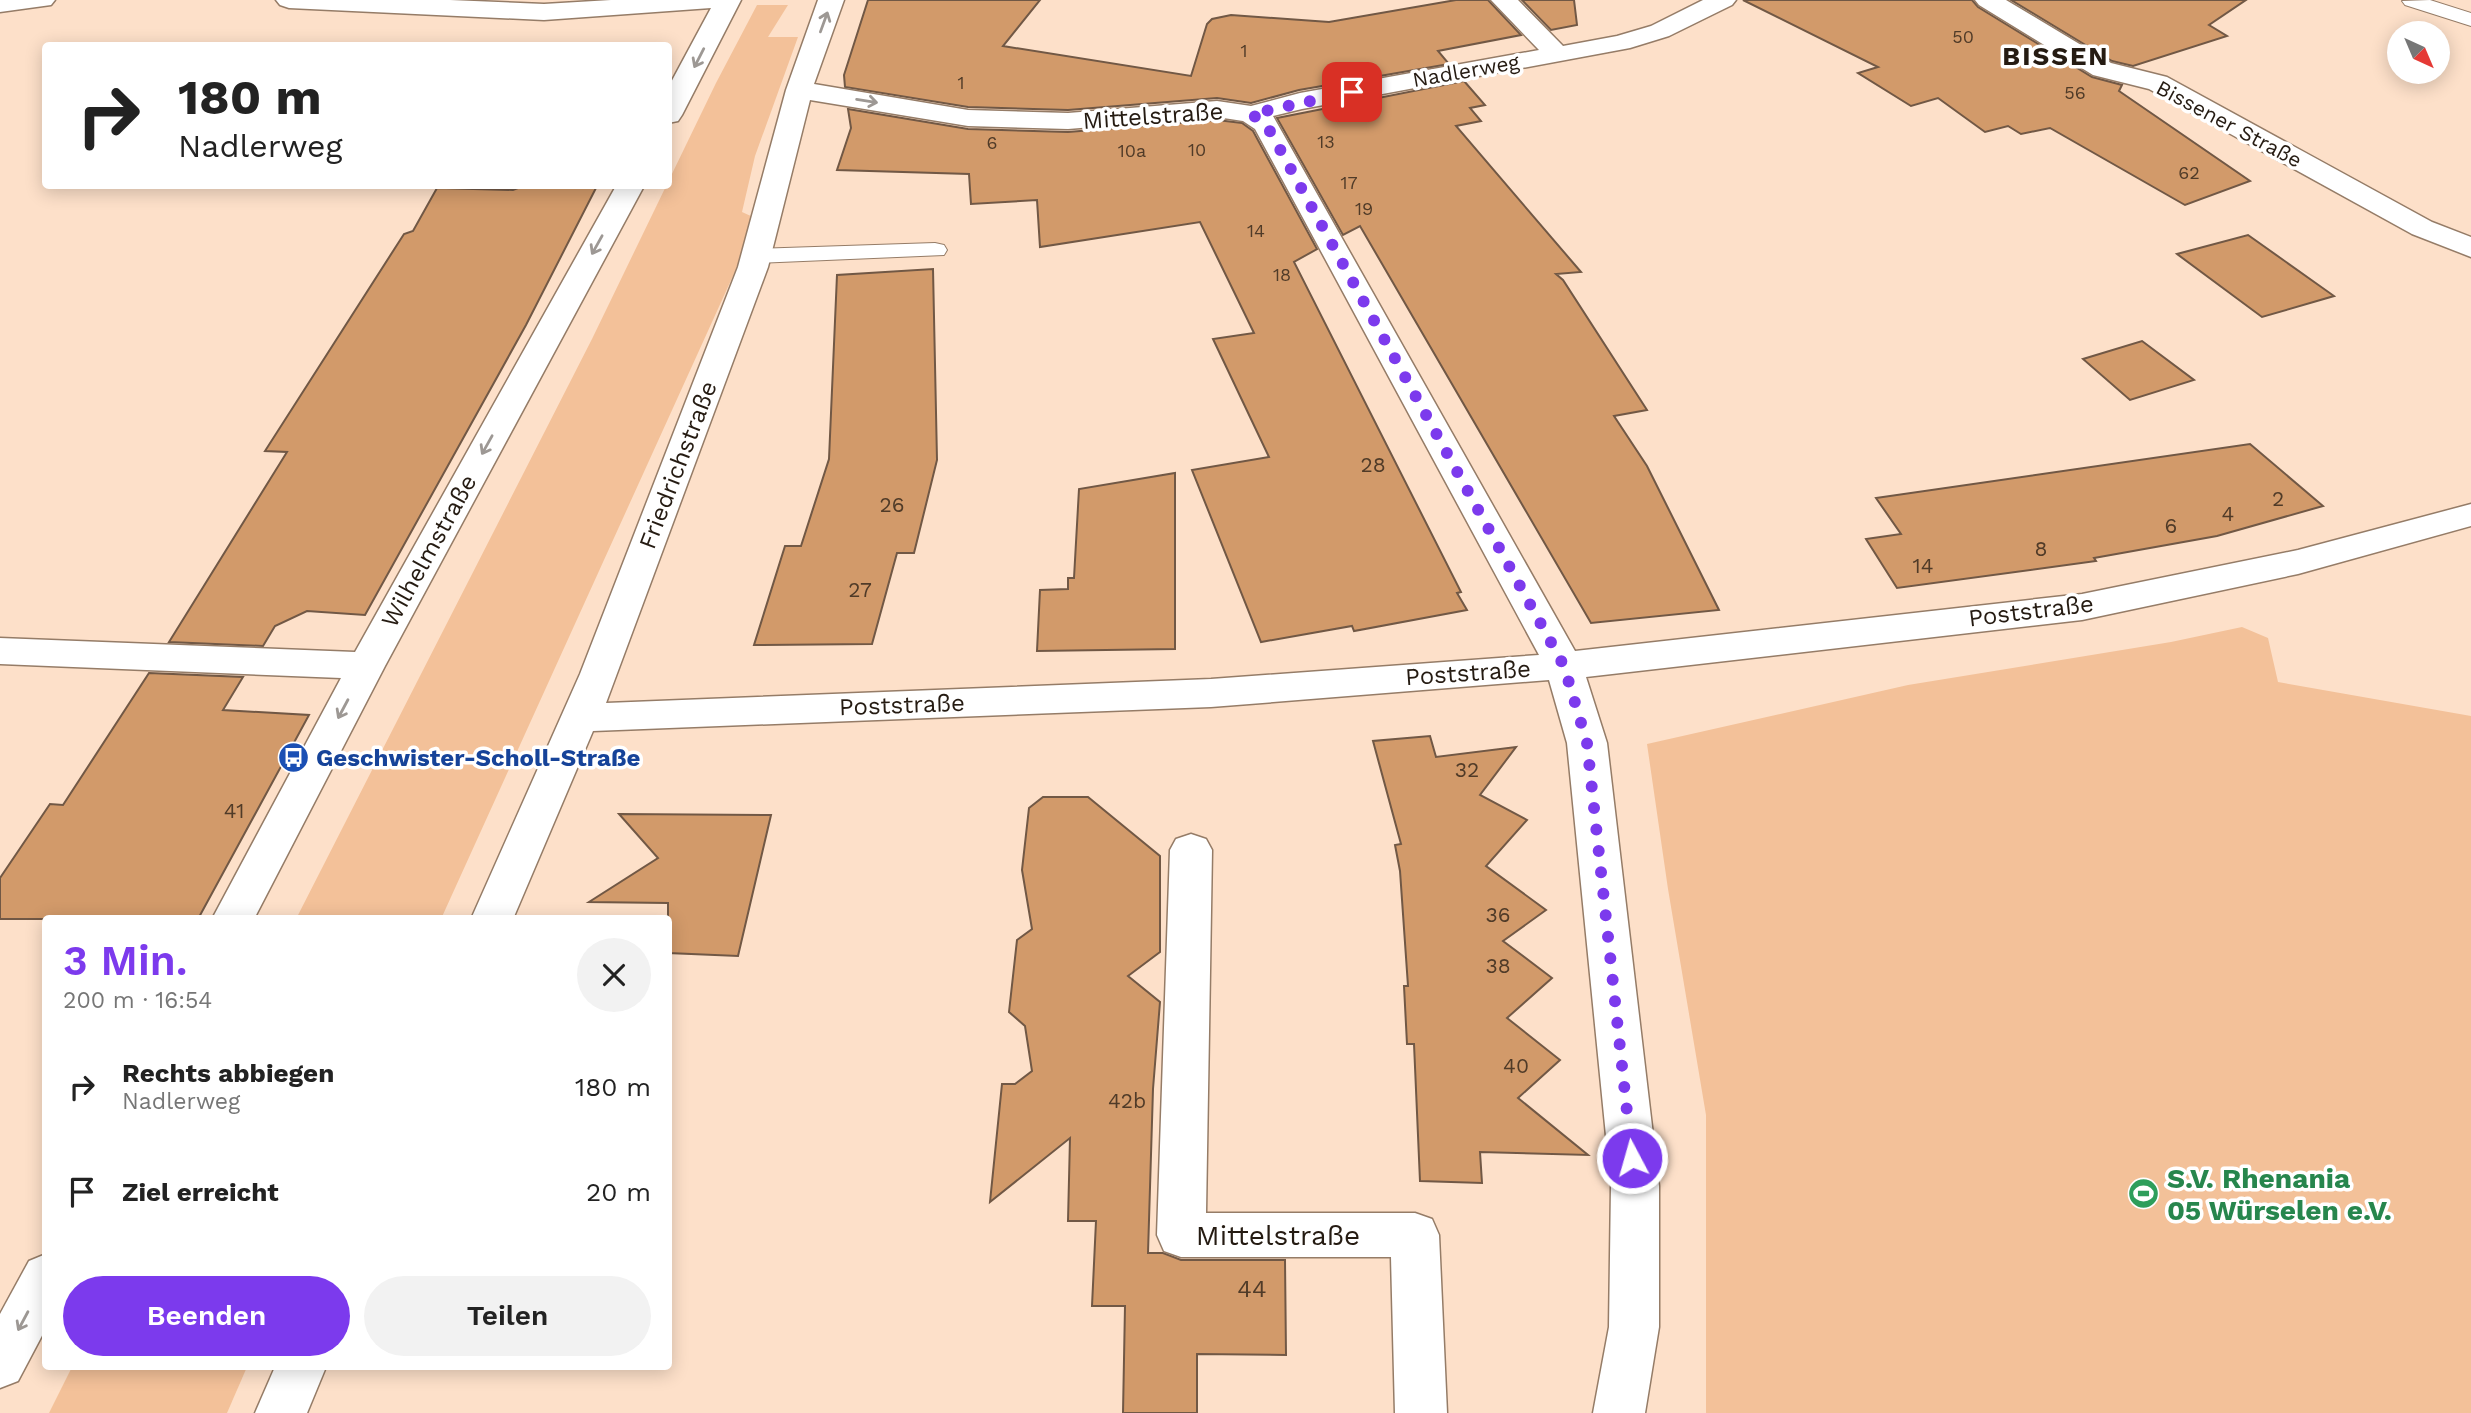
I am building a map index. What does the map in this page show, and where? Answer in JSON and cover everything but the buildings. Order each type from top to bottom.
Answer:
[{"type":"street","points":[[0,4],[42,0]]},
{"type":"street","points":[[289,0],[544,12],[726,0]]},
{"type":"street","points":[[672,107],[726,0]]},
{"type":"street","name":"Friedrichstraße","points":[[494,915],[599,674],[756,256],[799,90],[831,0]]},
{"type":"street","name":"Nadlerweg","points":[[1504,0],[1557,54]]},
{"type":"street","name":"Nadlerweg","points":[[1251,114],[1300,101],[1621,43],[1660,31],[1723,0]]},
{"type":"street","name":"Bissener Straße","points":[[1988,0],[2102,69],[2158,83],[2422,228],[2471,248]]},
{"type":"street","name":"Mittelstraße","points":[[799,90],[968,118],[1068,121],[1217,109],[1251,114],[1266,124],[1564,666],[1587,743],[1635,1186],[1634,1327],[1619,1413]]},
{"type":"street","name":"Wilhelmstraße","points":[[235,915],[366,666],[627,189]]},
{"type":"street","name":"Poststraße","points":[[578,718],[1211,694],[1564,666],[2082,607],[2298,562],[2471,515]]},
{"type":"street","points":[[0,650],[366,666]]},
{"type":"street","name":"Mittelstraße","points":[[1191,850],[1181,1235],[1415,1235],[1421,1413]]},
{"type":"street","points":[[0,1364],[42,1285]]},
{"type":"street","points":[[281,1413],[300,1370]]},
{"type":"lane","points":[[2412,1],[2471,20]]},
{"type":"lane","points":[[756,256],[935,250]]},
{"type":"shaded area","points":[[757,5],[788,5],[768,37],[798,37],[755,156],[742,212],[753,217],[737,267],[443,915],[298,915],[592,339],[665,189],[672,189],[672,174]]},
{"type":"shaded area","name":"S.V. Rhenania 05 Würselen e.V.","points":[[2242,627],[2268,638],[2278,682],[2471,716],[2471,1413],[1706,1413],[1706,1115],[1647,744],[1908,685],[2171,642]]},
{"type":"shaded area","points":[[70,1370],[246,1370],[227,1413],[49,1413]]},
{"type":"place","name":"Geschwister-Scholl-Straße","points":[[293,758]]},
{"type":"place","name":"S.V. Rhenania 05 Würselen e.V.","points":[[2144,1194]]},
{"type":"district","name":"BISSEN","points":[[2056,56]]},
{"type":"route","points":[[1352,92],[1300,101],[1251,114],[1266,124],[1564,666],[1587,743],[1632,1158]]}]
